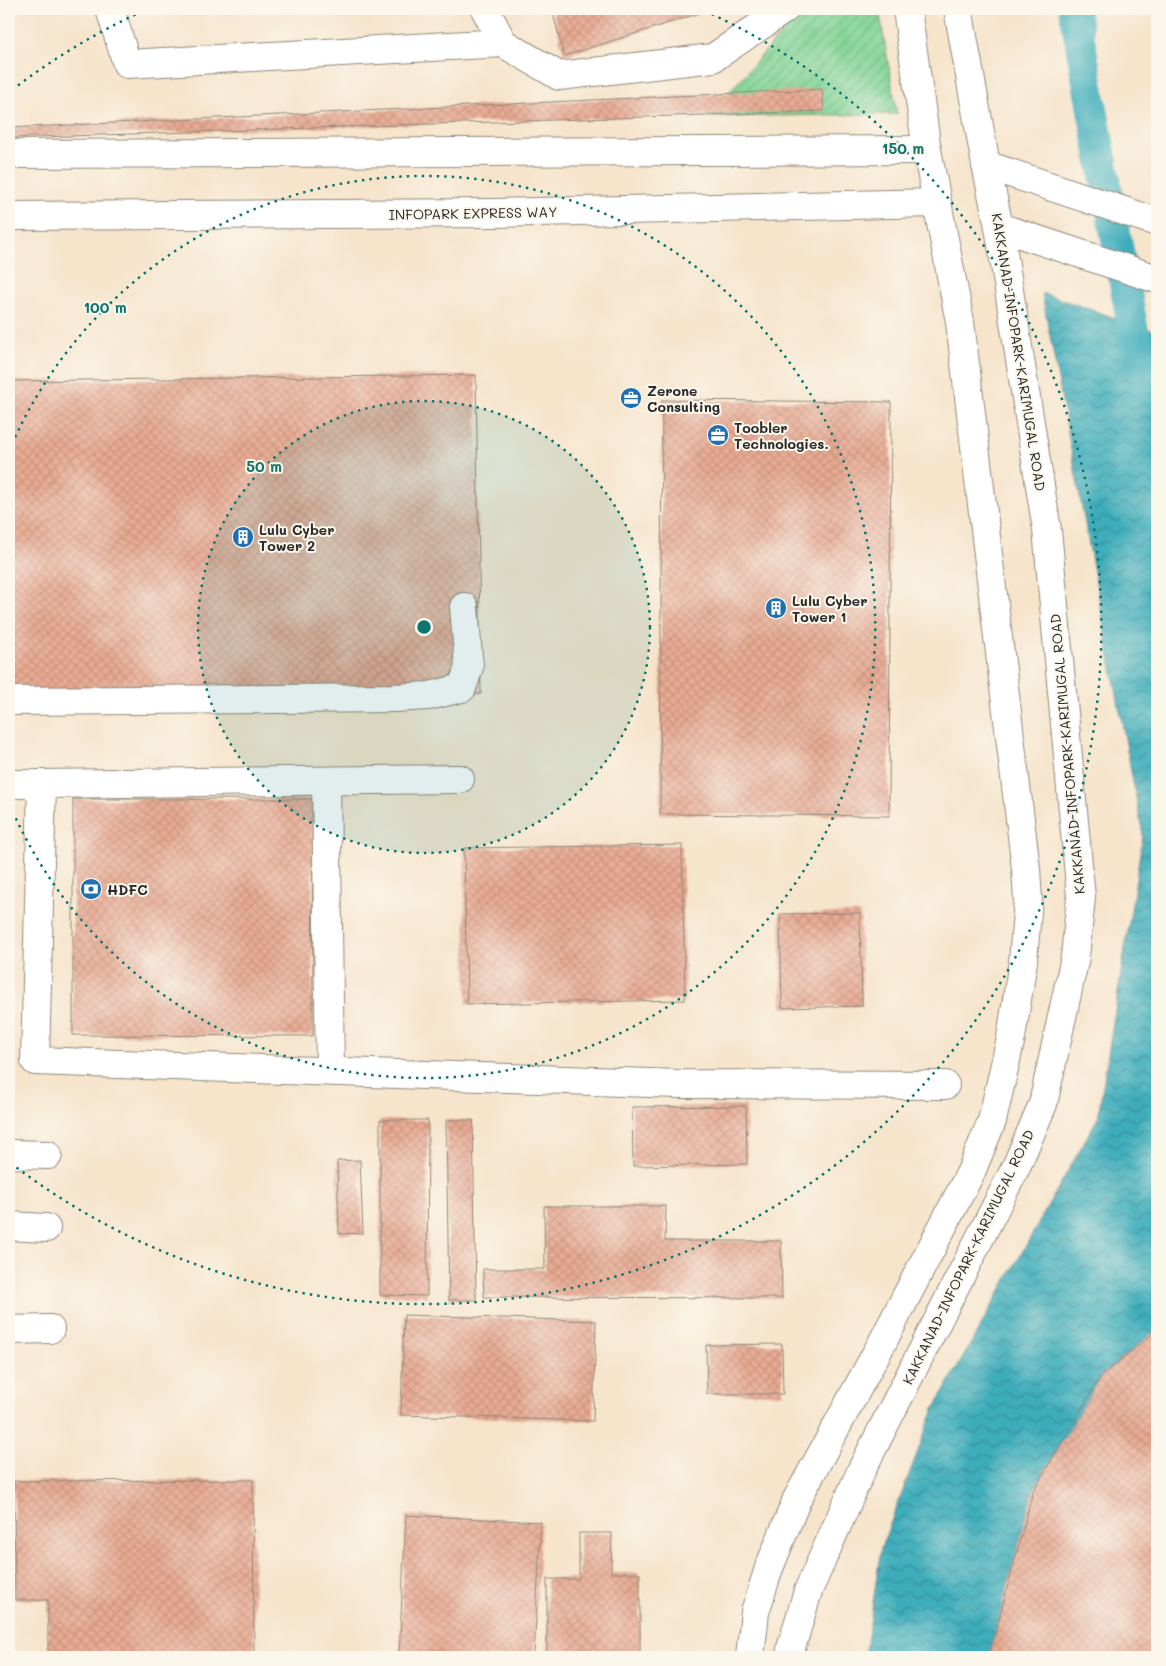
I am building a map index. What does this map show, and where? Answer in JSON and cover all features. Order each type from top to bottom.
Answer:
[{"type":"main road","points":[[110,9],[127,64],[503,43]]},
{"type":"main road","points":[[485,9],[503,43],[559,76],[713,58],[785,9]]},
{"type":"main road","points":[[750,1657],[755,1612],[769,1568],[797,1499],[882,1343],[971,1172],[992,1122],[1011,1038],[1024,961],[1028,900],[1026,869],[960,322],[927,150],[907,9]]},
{"type":"main road","name":"KAKKANAD-INFOPARK-KARIMUGAL ROAD","points":[[790,1657],[808,1591],[862,1469],[1016,1167],[1043,1104],[1075,956],[1081,897],[1047,530],[1000,228],[986,165],[958,9]]},
{"type":"main road","points":[[9,154],[927,150]]},
{"type":"main road","points":[[986,165],[1157,222]]},
{"type":"main road","name":"INFOPARK EXPRESS WAY","points":[[9,216],[494,213],[937,203]]},
{"type":"main road","points":[[1000,228],[1157,279]]},
{"type":"main road","points":[[9,701],[429,696],[462,688],[469,667],[464,606]]},
{"type":"main road","points":[[9,784],[460,779]]},
{"type":"main road","points":[[326,781],[330,1071]]},
{"type":"main road","points":[[42,784],[35,1060],[678,1084],[945,1085]]},
{"type":"main road","points":[[9,1154],[48,1155]]},
{"type":"main road","points":[[9,1226],[46,1228]]},
{"type":"main road","points":[[9,1330],[50,1329]]},
{"type":"green space","points":[[803,9],[879,9],[897,114],[707,117]]},
{"type":"water","points":[[1042,293],[1157,332],[1157,1330],[1101,1376],[1033,1491],[989,1657],[865,1657],[881,1548],[934,1409],[1098,1117],[1143,835]]},
{"type":"building","points":[[552,9],[713,9],[564,56]]},
{"type":"building","points":[[822,89],[824,111],[9,138],[9,128]]},
{"type":"building","name":"Lulu Cyber Tower 2","points":[[476,375],[481,694],[9,699],[9,381]]},
{"type":"building","name":"Lulu Cyber Tower 1","points":[[662,400],[891,402],[889,816],[660,814]]},
{"type":"building","points":[[73,799],[312,799],[313,1036],[73,1035]]},
{"type":"building","points":[[682,845],[685,1000],[467,1004],[464,848]]},
{"type":"building","points":[[860,913],[862,1006],[782,1008],[780,914]]},
{"type":"building","points":[[746,1106],[747,1164],[633,1166],[632,1107]]},
{"type":"building","points":[[380,1120],[428,1120],[427,1296],[380,1295]]},
{"type":"building","points":[[446,1120],[473,1120],[476,1300],[449,1300]]},
{"type":"building","points":[[360,1160],[363,1233],[339,1234],[337,1161]]},
{"type":"building","points":[[544,1206],[666,1206],[665,1241],[781,1241],[782,1298],[484,1297],[483,1269],[545,1269]]},
{"type":"building","points":[[404,1315],[596,1321],[593,1421],[401,1415]]},
{"type":"building","points":[[1157,1330],[1157,1657],[989,1657],[1033,1491],[1101,1376]]},
{"type":"building","points":[[782,1344],[783,1394],[707,1394],[706,1345]]},
{"type":"building","points":[[253,1480],[254,1657],[48,1657],[48,1600],[15,1600],[14,1481]]},
{"type":"building","points":[[406,1515],[541,1522],[534,1657],[399,1657]]},
{"type":"building","points":[[579,1533],[612,1533],[611,1573],[640,1573],[640,1657],[547,1657],[547,1579],[579,1579]]},
{"type":"waterway","points":[[1074,9],[1140,367]]},
{"type":"place","name":"Zerone Consulting","points":[[631,398]]},
{"type":"place","name":"Toobler Technologies.","points":[[718,435]]},
{"type":"place","name":"Lulu Cyber Tower 2","points":[[243,537]]},
{"type":"place","name":"Lulu Cyber Tower 1","points":[[776,608]]},
{"type":"place","name":"HDFC","points":[[91,889]]}]
